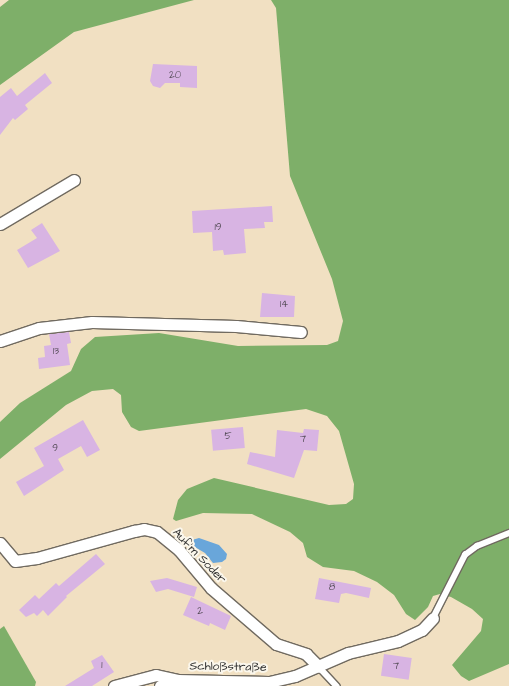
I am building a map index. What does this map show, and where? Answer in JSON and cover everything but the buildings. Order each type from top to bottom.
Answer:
[{"type":"street","points":[[0,224],[74,180]]},
{"type":"street","points":[[0,341],[39,328],[92,322],[236,326],[301,332]]},
{"type":"street","name":"Auf'm Soder","points":[[0,543],[15,561],[37,558],[134,531],[144,529],[157,532],[179,550],[211,588],[276,644],[306,654],[319,667]]},
{"type":"street","name":"Schloßstraße","points":[[160,686],[177,680],[269,682],[319,667],[348,653],[398,641],[422,630],[433,618]]},
{"type":"street","points":[[114,686],[156,675],[177,680]]},
{"type":"lane","points":[[433,618],[465,555],[477,546],[509,533]]},
{"type":"lane","points":[[319,667],[337,686]]},
{"type":"green space","points":[[9,0],[194,0],[74,32],[0,85],[0,7]]},
{"type":"green space","points":[[271,0],[509,0],[509,664],[469,681],[461,676],[452,665],[481,631],[483,619],[472,609],[451,597],[440,594],[433,596],[428,607],[415,620],[406,614],[394,595],[377,582],[354,571],[323,567],[307,557],[303,543],[290,532],[252,514],[203,513],[176,521],[173,519],[178,500],[187,489],[214,478],[329,505],[346,504],[353,499],[354,484],[339,431],[327,416],[306,409],[139,431],[131,427],[122,412],[121,395],[113,389],[92,391],[66,405],[0,459],[0,422],[20,403],[71,371],[81,349],[95,337],[159,333],[238,346],[327,345],[338,341],[343,321],[332,279],[290,176],[276,8]]},
{"type":"green space","points":[[4,626],[36,682],[35,686],[0,686],[0,629]]},
{"type":"water","points":[[199,538],[219,545],[227,554],[226,559],[222,562],[213,563],[205,553],[193,546],[192,540]]}]
